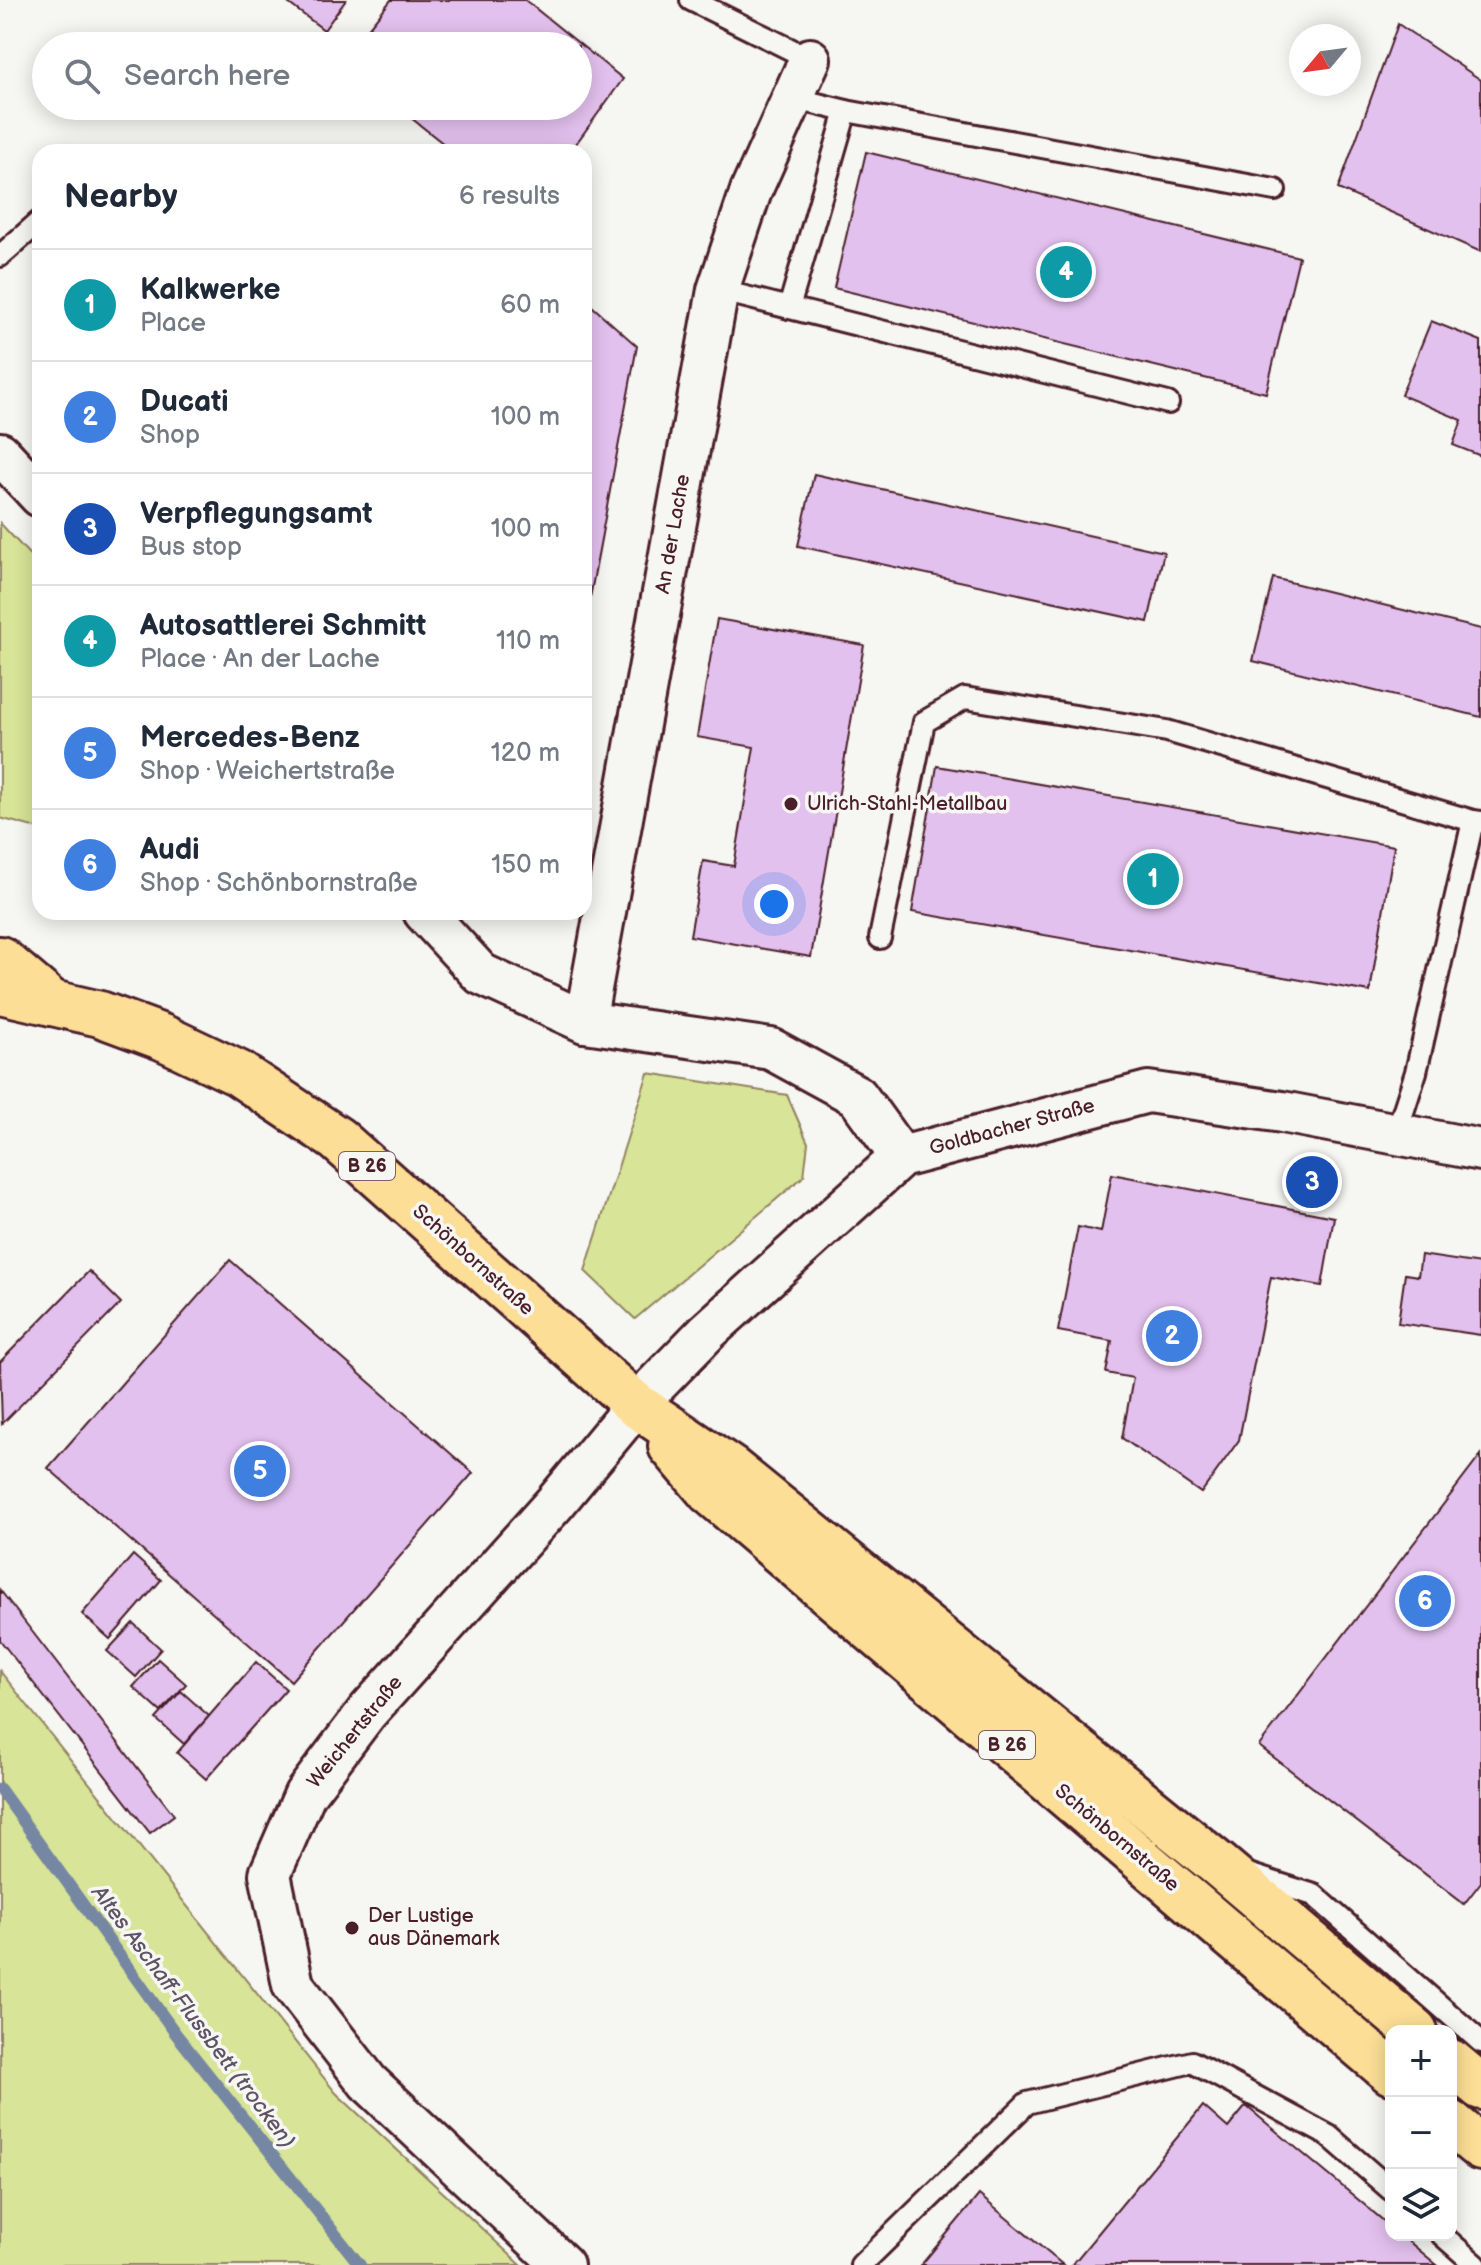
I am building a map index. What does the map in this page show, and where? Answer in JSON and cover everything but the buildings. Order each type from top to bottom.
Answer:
[{"type":"main road","points":[[0,959],[52,1003]]},
{"type":"main road","name":"Schönbornstraße","points":[[0,991],[100,1014],[162,1037],[238,1073],[337,1139],[636,1405],[731,1469],[1219,1865],[1408,2025]]},
{"type":"main road","name":"Schönbornstraße","points":[[636,1405],[710,1492],[1385,2067]]},
{"type":"main road","points":[[1457,2067],[1481,2087]]},
{"type":"main road","points":[[1457,2128],[1481,2148]]},
{"type":"street","name":"An der Lache","points":[[585,1022],[718,290],[751,191],[810,59]]},
{"type":"street","points":[[0,453],[32,487]]},
{"type":"street","points":[[431,920],[481,974],[585,1022],[771,1049],[857,1096],[901,1157]]},
{"type":"street","name":"Goldbacher Straße","points":[[636,1405],[708,1331],[901,1157],[1148,1092],[1282,1112],[1481,1150]]},
{"type":"street","name":"Weichertstraße","points":[[563,2265],[368,2082],[293,1985],[270,1874],[305,1794],[367,1712],[555,1503],[636,1405]]},
{"type":"lane","points":[[691,0],[810,59]]},
{"type":"lane","points":[[793,98],[846,111],[1275,190]]},
{"type":"lane","points":[[789,308],[846,111]]},
{"type":"lane","points":[[0,256],[32,228]]},
{"type":"lane","points":[[718,290],[1168,403]]},
{"type":"lane","points":[[880,938],[924,722],[965,698],[1167,731],[1477,822],[1416,1072],[1396,1134]]},
{"type":"lane","points":[[1219,1865],[1314,1895],[1481,2042]]},
{"type":"lane","points":[[861,2265],[1027,2103],[1192,2062],[1329,2136],[1385,2185]]},
{"type":"lane","points":[[1449,2241],[1476,2265]]},
{"type":"green space","points":[[0,523],[32,557],[32,827],[0,818]]},
{"type":"green space","points":[[648,1073],[787,1095],[808,1143],[804,1176],[635,1319],[585,1271]]},
{"type":"green space","points":[[0,1671],[336,2093],[521,2265],[0,2265]]},
{"type":"waterway","name":"Altes Aschaff-Flussbett (trocken)","points":[[0,1789],[176,2034],[360,2265]]},
{"type":"place","name":"Autosattlerei Schmitt","points":[[1066,272]]},
{"type":"place","name":"Ulrich-Stahl-Metallbau","points":[[791,804]]},
{"type":"place","name":"Kalkwerke","points":[[1153,879]]},
{"type":"place","name":"Verpflegungsamt","points":[[1312,1182]]},
{"type":"place","name":"Ducati","points":[[1172,1336]]},
{"type":"place","name":"Mercedes-Benz","points":[[260,1471]]},
{"type":"place","name":"Audi","points":[[1425,1601]]},
{"type":"place","name":"Der Lustige aus Dänemark","points":[[352,1928]]}]
